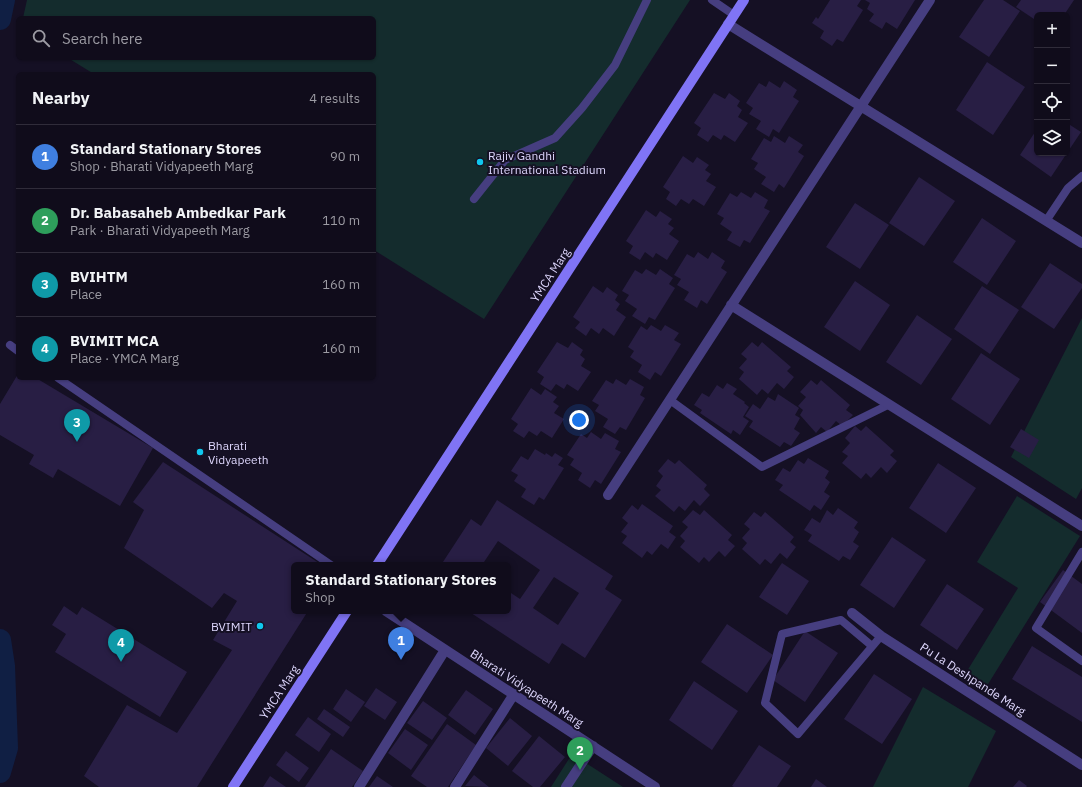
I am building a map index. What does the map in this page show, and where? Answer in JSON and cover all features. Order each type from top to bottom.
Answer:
[{"type":"main road","name":"YMCA Marg","points":[[379,562],[744,0]]},
{"type":"main road","name":"YMCA Marg","points":[[233,787],[345,614]]},
{"type":"street","points":[[608,495],[930,0]]},
{"type":"street","points":[[728,24],[1082,243]]},
{"type":"street","points":[[731,305],[1082,526]]},
{"type":"street","name":"Pu La Deshpande Marg","points":[[852,613],[881,636],[1082,765]]},
{"type":"street","name":"Bharati Vidyapeeth Marg","points":[[391,614],[655,787]]},
{"type":"street","points":[[360,787],[445,650]]},
{"type":"street","points":[[455,787],[514,694]]},
{"type":"street","points":[[566,787],[593,746]]},
{"type":"lane","points":[[474,199],[505,160],[555,138],[582,108],[616,65],[647,0]]},
{"type":"lane","points":[[712,0],[734,15]]},
{"type":"lane","points":[[1046,221],[1068,188],[1082,176]]},
{"type":"lane","points":[[10,345],[16,350]]},
{"type":"lane","points":[[61,380],[327,562]]},
{"type":"lane","points":[[670,400],[762,467],[888,405]]},
{"type":"lane","points":[[1082,552],[1036,628],[1082,661]]},
{"type":"lane","points":[[872,646],[841,620],[782,634],[765,703],[798,734],[881,636]]},
{"type":"green space","name":"Rajiv Gandhi International Stadium","points":[[27,0],[690,0],[484,319],[376,251],[376,72],[91,72],[71,60],[376,60],[376,16],[23,16]]},
{"type":"green space","points":[[1082,318],[1082,488],[1076,499],[1011,457]]},
{"type":"green space","points":[[1017,496],[1080,536],[985,689],[964,676],[1018,588],[977,562]]},
{"type":"green space","points":[[923,687],[996,731],[968,787],[873,787]]},
{"type":"green space","points":[[572,754],[623,787],[551,787]]},
{"type":"building","points":[[830,0],[861,0],[857,6],[863,10],[843,42],[837,39],[832,46],[820,38],[824,31],[812,23],[816,17],[818,19]]},
{"type":"building","points":[[865,0],[915,0],[897,29],[886,22],[882,29],[869,21],[874,14],[867,9],[870,3]]},
{"type":"building","points":[[984,0],[1003,0],[1020,11],[989,57],[959,37]]},
{"type":"building","points":[[1021,0],[1074,0],[1066,12],[1034,12],[1034,19],[1016,7]]},
{"type":"building","points":[[987,62],[1025,87],[993,135],[956,110]]},
{"type":"building","points":[[769,81],[780,88],[784,81],[797,90],[793,97],[799,101],[779,133],[773,129],[769,137],[756,129],[761,121],[749,114],[753,108],[746,103],[759,83],[766,87]]},
{"type":"building","points":[[714,93],[725,99],[729,93],[740,101],[737,106],[742,110],[738,117],[748,123],[735,142],[724,135],[721,140],[713,135],[708,142],[697,135],[701,128],[694,123]]},
{"type":"building","points":[[1070,125],[1081,132],[1070,148]]},
{"type":"building","points":[[1034,134],[1034,156],[1065,156],[1051,177],[1020,155]]},
{"type":"building","points":[[774,136],[785,143],[789,136],[803,145],[798,152],[804,156],[784,188],[779,184],[774,192],[761,184],[766,177],[754,169],[758,163],[751,159],[764,138],[771,142]]},
{"type":"building","points":[[683,156],[693,163],[697,157],[709,165],[705,170],[711,174],[706,181],[716,187],[704,206],[693,199],[689,204],[681,199],[676,206],[666,199],[670,192],[663,187]]},
{"type":"building","points":[[919,177],[955,201],[924,246],[889,223]]},
{"type":"building","points":[[741,192],[751,198],[755,192],[768,200],[764,208],[770,211],[750,243],[744,240],[740,247],[727,240],[732,232],[720,224],[724,218],[717,214],[730,193],[737,197]]},
{"type":"building","points":[[855,203],[889,225],[860,269],[826,247]]},
{"type":"building","points":[[646,210],[656,217],[660,211],[672,219],[668,224],[674,228],[669,234],[679,241],[667,260],[656,253],[653,258],[645,252],[640,260],[629,253],[633,246],[626,241]]},
{"type":"building","points":[[982,218],[1016,241],[987,285],[953,262]]},
{"type":"building","points":[[698,252],[708,259],[712,252],[725,261],[721,268],[727,272],[707,304],[701,300],[697,308],[684,300],[689,292],[677,285],[681,279],[674,275],[687,254],[694,258]]},
{"type":"building","points":[[1050,263],[1082,284],[1082,288],[1054,329],[1021,307]]},
{"type":"building","points":[[646,269],[656,275],[660,269],[673,278],[669,284],[675,288],[655,320],[649,317],[645,324],[632,316],[637,309],[625,301],[629,295],[622,291],[635,270],[642,274]]},
{"type":"building","points":[[855,281],[890,305],[860,351],[824,327]]},
{"type":"building","points":[[593,286],[603,293],[607,287],[618,295],[615,300],[620,304],[616,310],[626,317],[614,336],[603,328],[599,334],[591,328],[586,336],[575,328],[580,322],[573,317]]},
{"type":"building","points":[[982,286],[1019,310],[990,354],[954,329]]},
{"type":"building","points":[[917,315],[952,339],[921,385],[886,362]]},
{"type":"building","points":[[651,325],[661,331],[665,325],[679,333],[674,340],[681,344],[661,376],[655,372],[650,380],[638,372],[642,365],[630,357],[634,351],[628,347],[641,326],[647,330]]},
{"type":"building","points":[[557,342],[568,348],[572,342],[583,350],[580,355],[585,359],[581,366],[591,372],[578,391],[567,384],[564,389],[556,384],[551,391],[540,384],[544,377],[537,372]]},
{"type":"building","points":[[752,342],[758,347],[762,342],[791,367],[787,371],[794,377],[784,389],[777,383],[768,394],[762,389],[757,395],[739,379],[744,372],[739,368],[747,359],[741,354]]},
{"type":"building","points":[[981,353],[1020,379],[990,425],[951,399]]},
{"type":"building","points":[[16,377],[16,380],[39,380],[153,448],[120,506],[58,469],[53,478],[29,464],[34,455],[0,435],[0,404]]},
{"type":"building","points":[[616,379],[626,385],[630,379],[644,387],[640,395],[645,398],[626,430],[620,427],[615,434],[603,427],[608,419],[595,411],[599,405],[592,401],[606,380],[613,384]]},
{"type":"building","points":[[811,380],[817,385],[821,380],[850,405],[846,410],[853,415],[842,426],[836,421],[827,432],[821,427],[816,433],[800,415],[803,410],[798,406],[806,397],[800,392]]},
{"type":"building","points":[[727,383],[737,389],[733,394],[745,402],[744,403],[749,407],[743,417],[749,421],[740,435],[733,430],[731,434],[700,413],[702,410],[694,405],[702,393],[709,397],[717,385],[723,389]]},
{"type":"building","points":[[531,388],[541,395],[545,389],[557,397],[553,402],[559,406],[554,413],[564,419],[552,438],[541,431],[537,436],[529,431],[524,438],[513,431],[518,424],[511,419]]},
{"type":"building","points":[[778,394],[799,408],[795,415],[800,418],[794,429],[800,433],[791,446],[784,442],[780,447],[749,427],[753,421],[745,416],[753,404],[760,409],[768,397],[775,401]]},
{"type":"building","points":[[855,426],[861,431],[866,426],[894,451],[890,455],[897,461],[887,473],[881,467],[871,478],[866,473],[861,479],[842,463],[848,456],[842,452],[850,443],[845,438]]},
{"type":"building","points":[[1021,429],[1039,440],[1029,458],[1010,447]]},
{"type":"building","points":[[591,432],[601,439],[605,433],[619,441],[615,449],[621,452],[601,484],[595,480],[590,488],[578,480],[582,473],[570,465],[574,459],[567,455],[581,434],[587,438]]},
{"type":"building","points":[[535,449],[545,455],[546,453],[552,457],[555,453],[563,458],[558,465],[564,468],[544,500],[539,497],[534,505],[521,497],[526,489],[514,481],[518,475],[511,471],[521,456],[528,460]]},
{"type":"building","points":[[808,458],[829,471],[825,478],[830,482],[824,492],[830,496],[821,510],[814,505],[810,511],[779,490],[783,485],[775,480],[783,468],[790,472],[798,460],[804,464]]},
{"type":"building","points":[[668,459],[675,464],[679,460],[707,485],[704,489],[710,495],[700,506],[694,500],[685,511],[679,506],[674,512],[655,496],[661,490],[656,486],[663,476],[658,471]]},
{"type":"building","name":"BVIMIT","points":[[163,462],[317,562],[291,562],[291,614],[306,614],[197,787],[99,787],[84,776],[127,705],[177,733],[232,650],[213,640],[237,601],[224,593],[212,608],[124,548],[144,510],[133,502]]},
{"type":"building","points":[[938,463],[976,488],[946,533],[909,508]]},
{"type":"building","points":[[497,500],[613,576],[605,589],[622,600],[585,658],[562,643],[549,664],[473,614],[511,614],[511,593],[520,599],[540,570],[498,541],[484,562],[443,562],[471,519],[481,526]],"holes":[[[554,577],[579,593],[558,625],[533,608]]]},
{"type":"building","points":[[642,504],[673,526],[669,532],[676,537],[668,549],[661,544],[652,555],[647,551],[642,558],[622,543],[627,536],[621,532],[628,523],[622,518],[632,505],[638,510]]},
{"type":"building","points":[[838,508],[858,522],[854,528],[859,532],[853,542],[859,546],[850,560],[843,556],[839,561],[808,541],[812,535],[804,530],[812,518],[820,523],[827,510],[833,515]]},
{"type":"building","points":[[693,510],[700,515],[704,510],[732,535],[728,540],[735,546],[725,557],[719,551],[709,562],[704,557],[699,563],[680,547],[685,541],[680,536],[688,527],[682,522]]},
{"type":"building","points":[[754,512],[761,517],[765,512],[794,537],[790,542],[796,547],[787,559],[780,553],[771,564],[765,559],[760,565],[742,549],[747,543],[742,538],[750,529],[744,524]]},
{"type":"building","points":[[892,537],[926,560],[894,608],[860,585]]},
{"type":"building","points":[[782,563],[809,581],[787,615],[759,597]]},
{"type":"building","points":[[1063,570],[1082,584],[1082,633],[1040,602]]},
{"type":"building","points":[[947,584],[984,609],[957,650],[920,625]]},
{"type":"building","points":[[64,606],[77,615],[82,607],[187,672],[160,717],[55,652],[66,634],[52,625]]},
{"type":"building","points":[[727,624],[773,655],[747,693],[701,662]]},
{"type":"building","points":[[805,631],[838,653],[805,702],[773,680]]},
{"type":"building","points":[[1032,646],[1082,677],[1082,722],[1012,679]]},
{"type":"building","points":[[874,674],[912,699],[882,744],[844,719]]},
{"type":"building","points":[[694,681],[738,711],[712,750],[669,720]]},
{"type":"building","points":[[376,688],[397,702],[385,720],[364,706]]},
{"type":"building","points":[[346,689],[365,702],[351,722],[333,709]]},
{"type":"building","points":[[466,690],[493,709],[475,735],[448,715]]},
{"type":"building","points":[[423,701],[447,718],[432,740],[407,723]]},
{"type":"building","points":[[324,709],[350,727],[343,737],[317,719]]},
{"type":"building","points":[[308,717],[331,734],[319,752],[295,735]]},
{"type":"building","points":[[510,718],[532,736],[508,766],[486,748]]},
{"type":"building","points":[[447,724],[476,745],[448,787],[427,787],[411,776]]},
{"type":"building","points":[[405,729],[428,745],[411,770],[388,753]]},
{"type":"building","points":[[539,736],[565,757],[540,787],[533,787],[512,771]]},
{"type":"building","points":[[759,745],[791,766],[777,787],[732,786]]},
{"type":"building","points":[[331,749],[363,771],[352,787],[305,787]]},
{"type":"building","points":[[286,751],[309,768],[299,782],[276,765]]},
{"type":"building","points":[[474,775],[489,787],[465,786]]},
{"type":"building","points":[[270,776],[286,787],[263,787]]},
{"type":"building","points":[[377,776],[393,787],[369,787]]},
{"type":"building","points":[[816,779],[827,787],[811,787]]},
{"type":"building","points":[[1019,780],[1027,786],[1013,787]]},
{"type":"waterway","points":[[0,19],[4,0]]},
{"type":"waterway","points":[[0,640],[4,666],[7,748],[0,772]]},
{"type":"place","name":"Rajiv Gandhi International Stadium","points":[[480,162]]},
{"type":"place","name":"BVIHTM","points":[[77,442]]},
{"type":"place","name":"Bharati Vidyapeeth","points":[[200,452]]},
{"type":"place","name":"BVIMIT","points":[[260,626]]},
{"type":"place","name":"Standard Stationary Stores","points":[[401,660]]},
{"type":"place","name":"BVIMIT MCA","points":[[121,662]]},
{"type":"place","name":"Dr. Babasaheb Ambedkar Park","points":[[580,770]]}]
